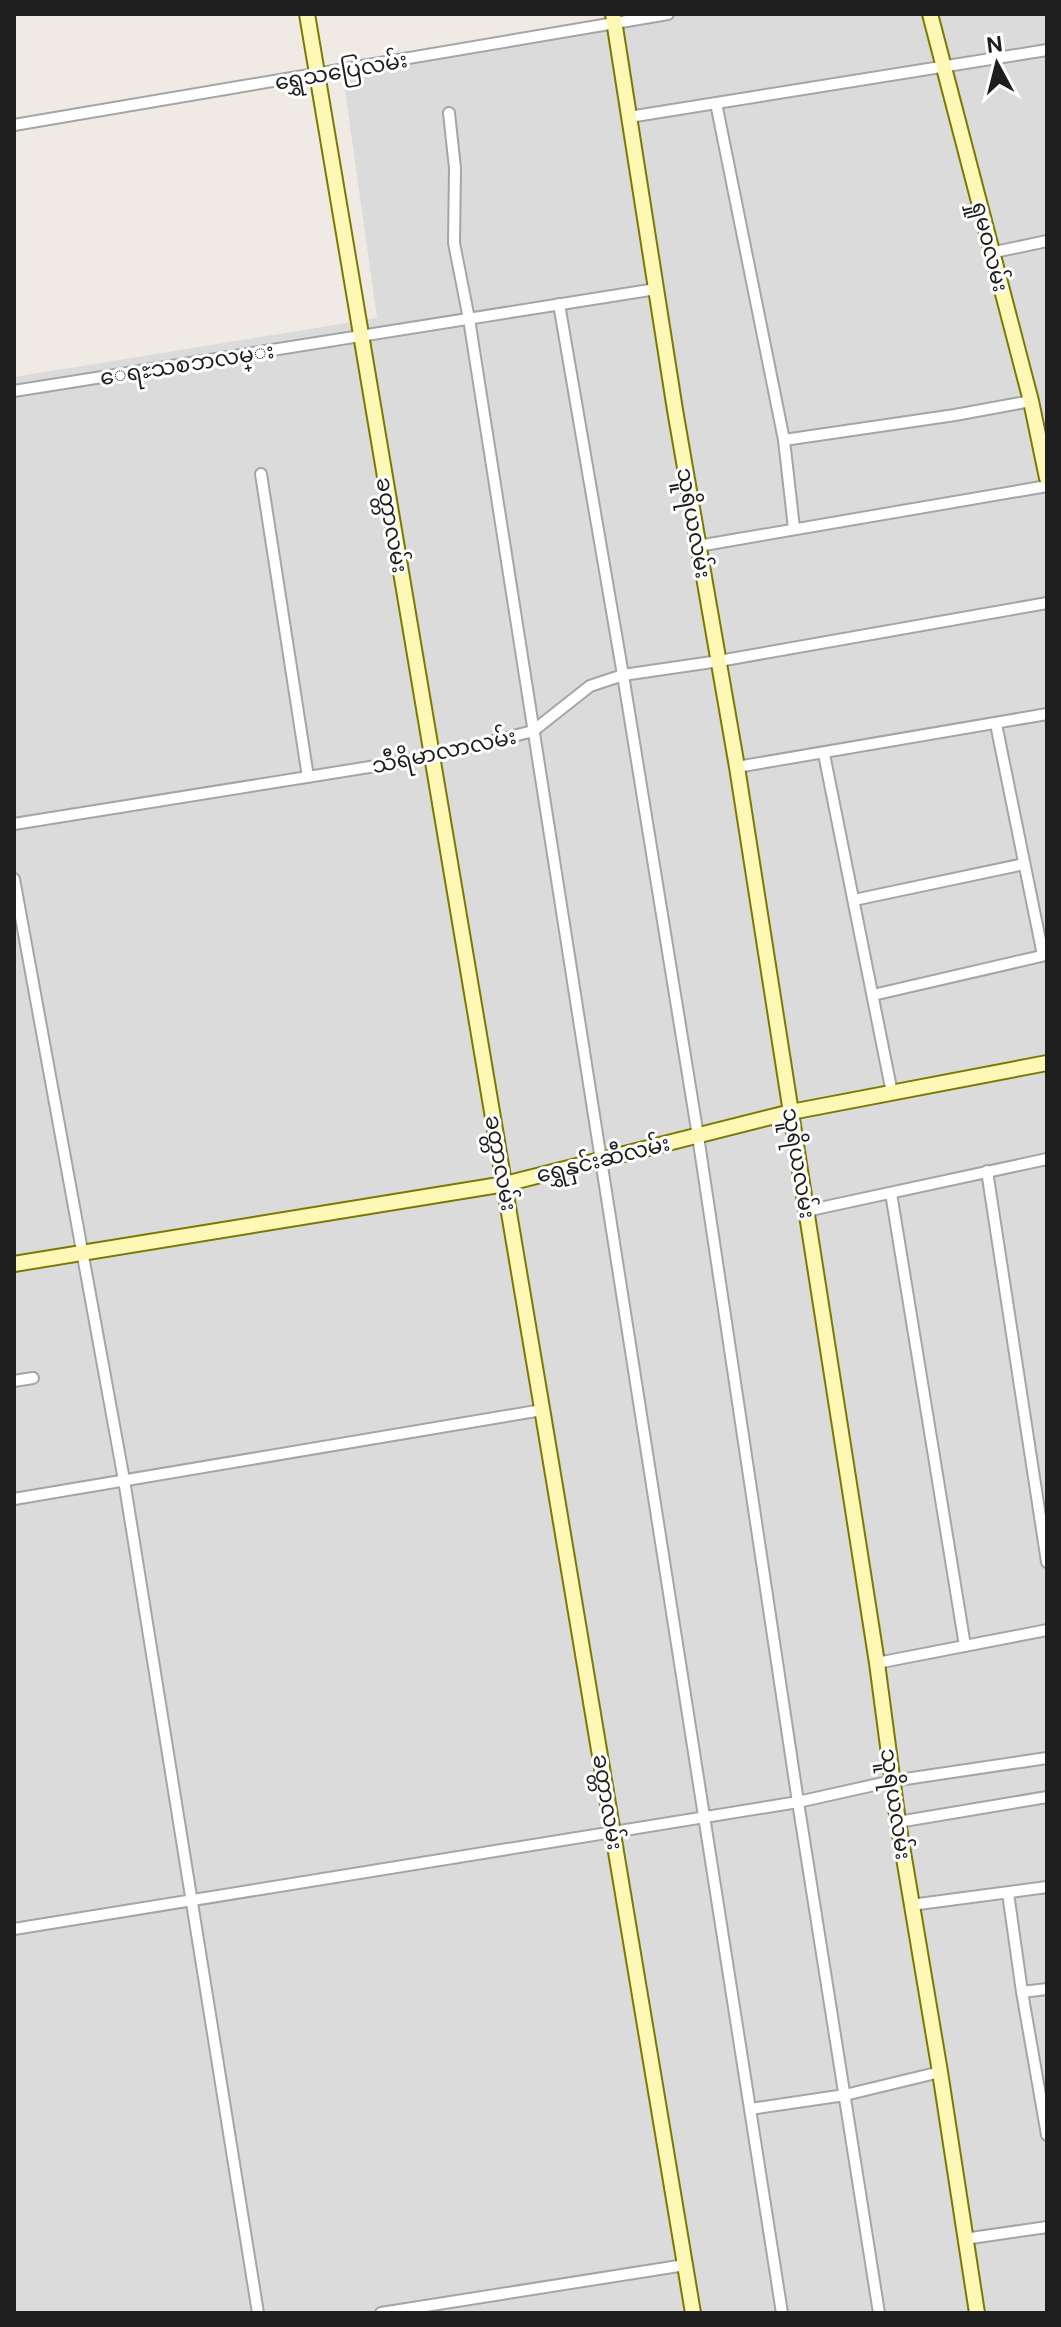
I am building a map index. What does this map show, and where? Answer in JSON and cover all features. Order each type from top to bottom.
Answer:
[{"type":"street","name":"ခတ္တာလမ်း","points":[[307,14],[693,2313]]},
{"type":"street","name":"ရွှေသပြေလမ်း","points":[[14,125],[317,76],[614,18],[668,14]]},
{"type":"street","name":"ရှုမဝလမ်း","points":[[930,14],[1031,401],[1047,478]]},
{"type":"street","name":"သူရိယလမ်း","points":[[614,18],[698,546],[737,767],[877,1663],[898,1822],[977,2313]]},
{"type":"street","points":[[629,117],[1047,50]]},
{"type":"street","points":[[716,103],[784,440],[794,528]]},
{"type":"street","points":[[449,113],[455,168],[454,243],[469,319],[782,2313]]},
{"type":"street","points":[[990,253],[1047,241]]},
{"type":"street","name":"ေရႊသစၥာလမ္း","points":[[14,391],[656,289]]},
{"type":"street","points":[[559,304],[698,1136],[879,2313]]},
{"type":"street","points":[[784,440],[1031,401]]},
{"type":"street","points":[[261,474],[308,777]]},
{"type":"street","points":[[698,546],[1047,486]]},
{"type":"street","name":"သီရိမာလာလမ်း","points":[[14,824],[432,757],[533,731],[590,686],[623,675],[1047,603]]},
{"type":"street","points":[[737,767],[1047,714]]},
{"type":"street","points":[[873,995],[1045,955],[996,724]]},
{"type":"street","points":[[824,754],[892,1093]]},
{"type":"street","points":[[854,900],[1024,864]]},
{"type":"street","points":[[14,879],[124,1480],[258,2313]]},
{"type":"street","name":"ရွှေနှင်းဆီလမ်း","points":[[14,1264],[505,1184],[791,1112],[1047,1063]]},
{"type":"street","points":[[806,1211],[1047,1159]]},
{"type":"street","points":[[987,1171],[1041,1485],[1047,1562]]},
{"type":"street","points":[[891,1193],[965,1646]]},
{"type":"street","points":[[14,1381],[33,1378]]},
{"type":"street","points":[[14,1499],[542,1410]]},
{"type":"street","points":[[877,1663],[1047,1630]]},
{"type":"street","points":[[14,1929],[798,1802],[892,1781],[1047,1758]]},
{"type":"street","points":[[898,1822],[1047,1797]]},
{"type":"street","points":[[911,1905],[1047,1887]]},
{"type":"street","points":[[1008,1893],[1047,2135]]},
{"type":"street","points":[[1022,1992],[1047,1989]]},
{"type":"street","points":[[750,2109],[845,2095],[940,2072]]},
{"type":"street","points":[[964,2239],[1047,2227]]},
{"type":"street","points":[[381,2313],[685,2265]]},
{"type":"shaded area","points":[[627,14],[1047,14],[1047,2313],[14,2313],[14,377],[377,318],[342,69]]}]
